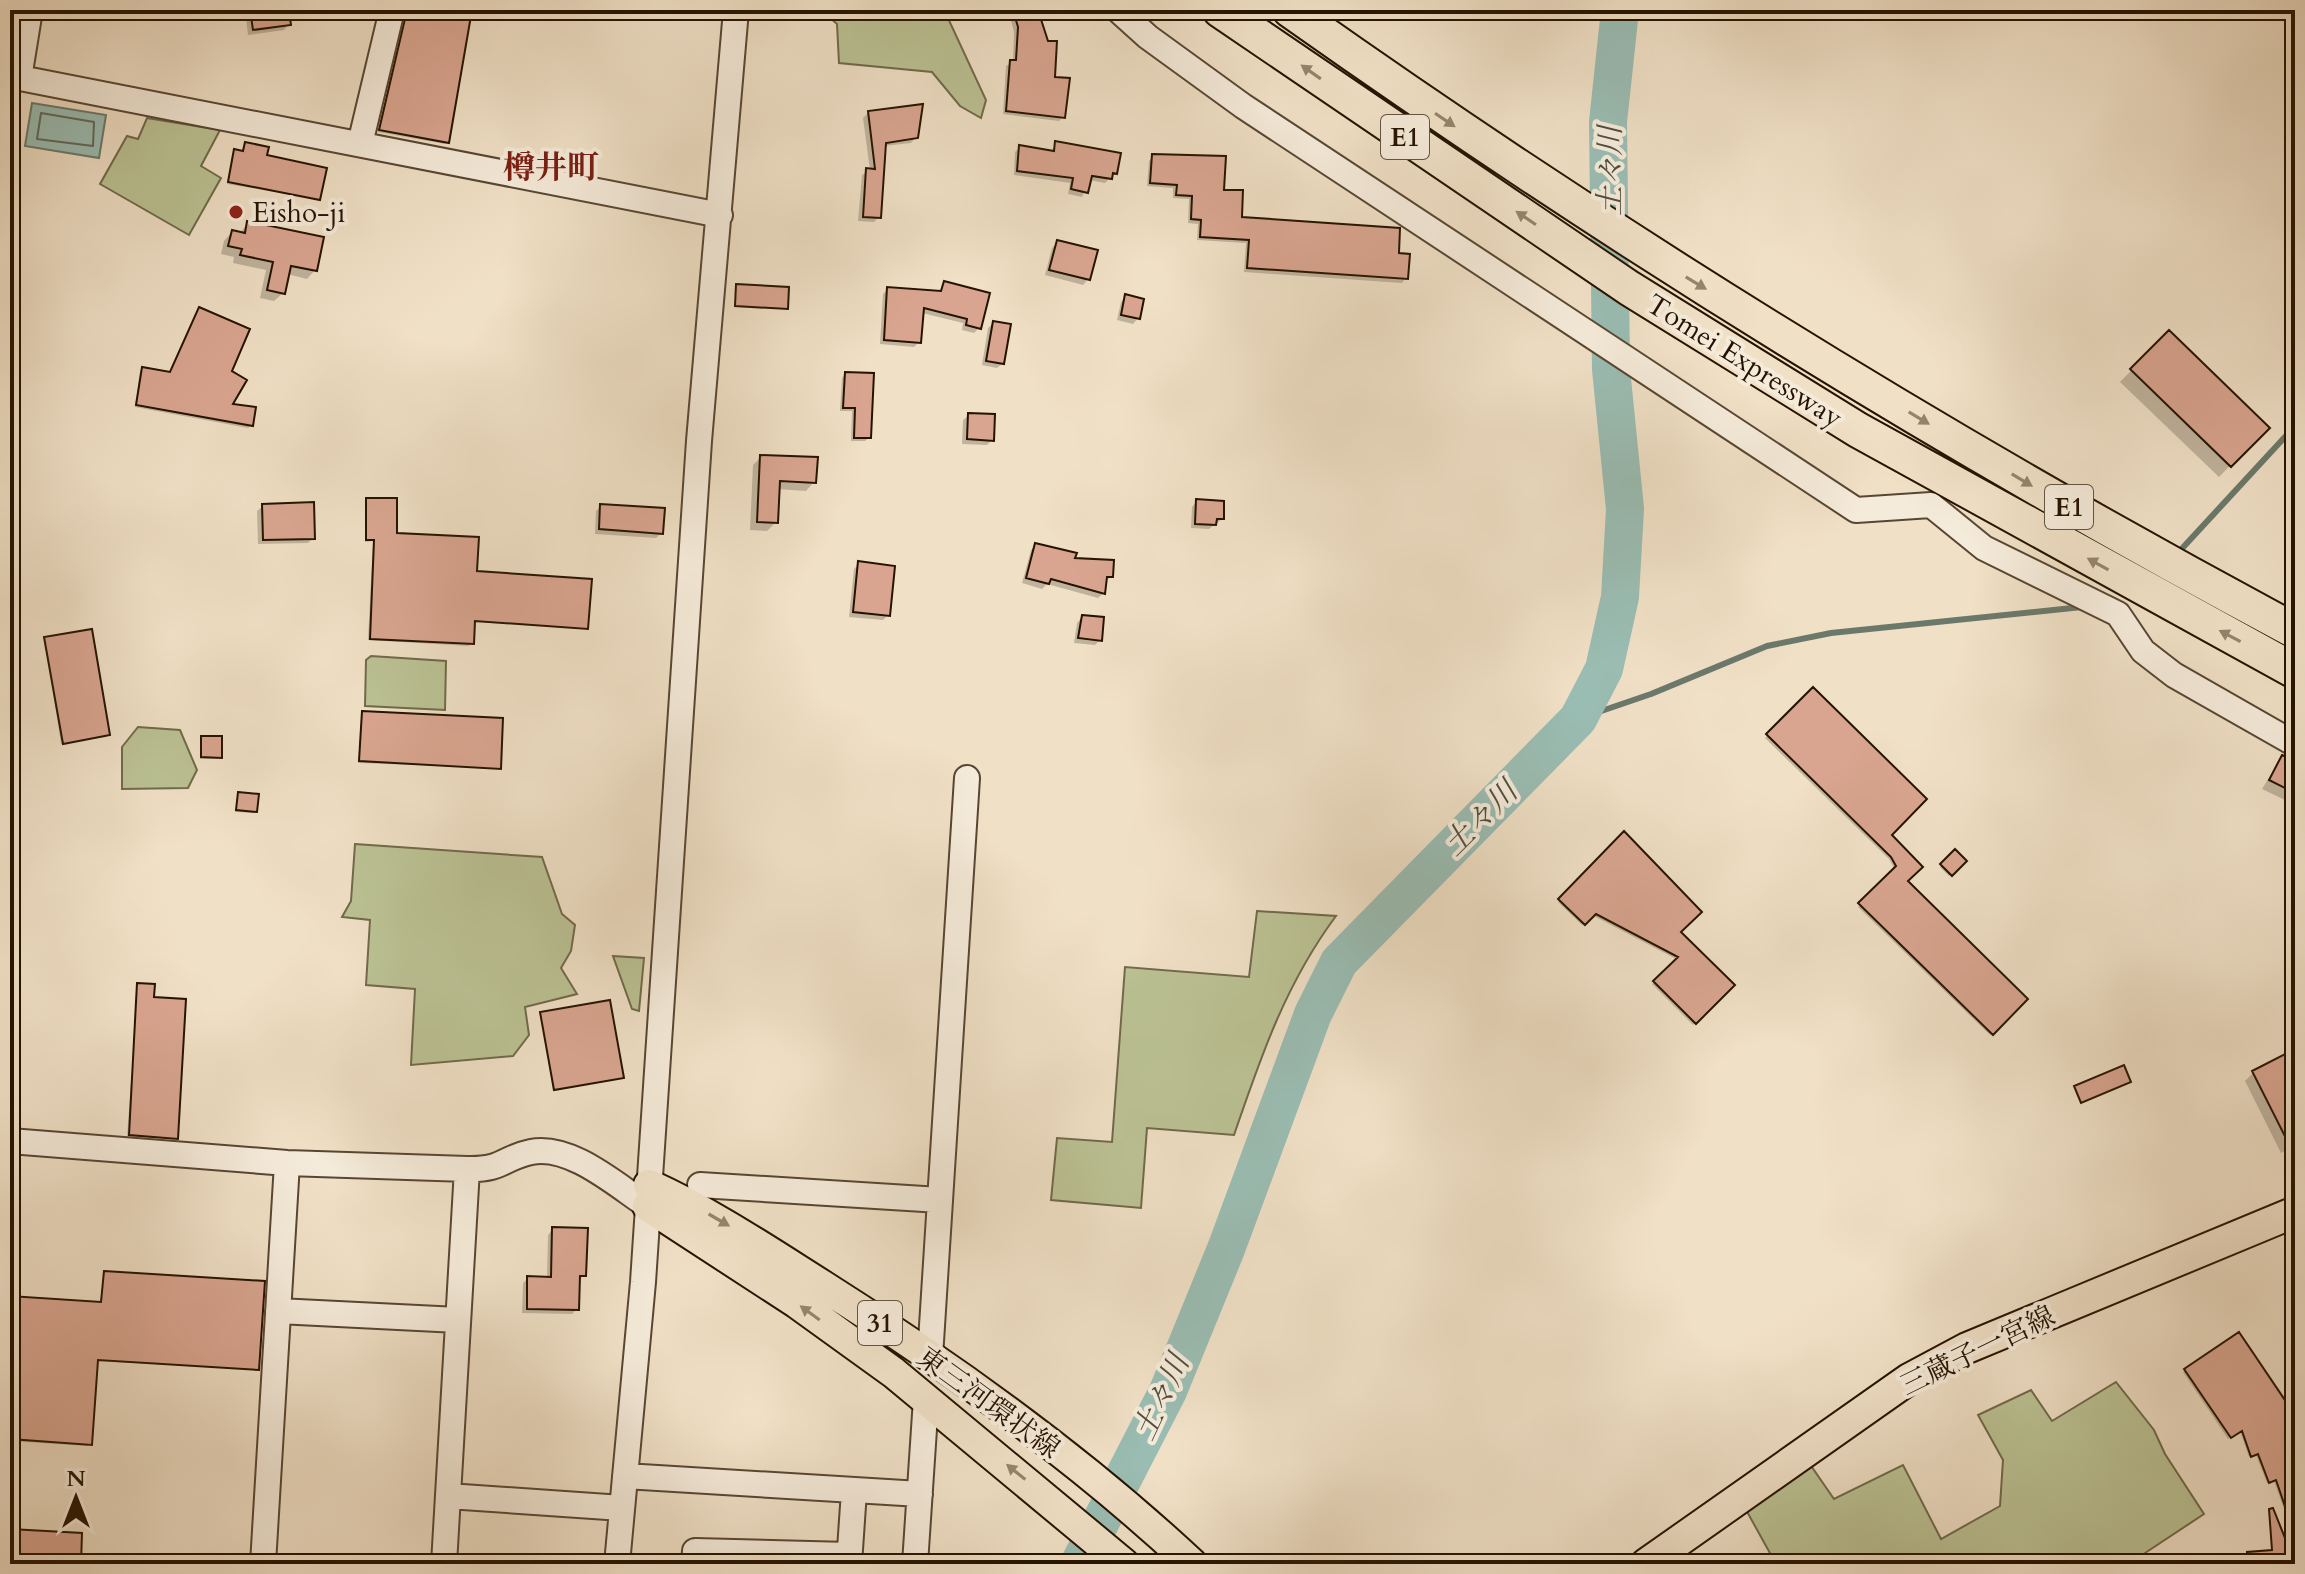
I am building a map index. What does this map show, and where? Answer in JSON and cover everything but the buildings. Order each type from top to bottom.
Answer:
[{"type":"highway","name":"Tomei Expressway","points":[[1220,10],[1629,288],[1858,430],[2295,671]]},
{"type":"highway","name":"Tomei Expressway","points":[[1290,10],[1440,117],[1630,243],[1955,440],[2185,572],[2295,631]]},
{"type":"main road","name":"東三河環状線","points":[[648,1196],[725,1224],[930,1357],[1140,1516],[1192,1564]]},
{"type":"main road","name":"東三河環状線","points":[[648,1196],[926,1399],[1118,1559]]},
{"type":"main road","name":"三蔵子一宮線","points":[[1646,1564],[1909,1379],[1967,1348],[2295,1212]]},
{"type":"street","points":[[30,10],[14,77],[720,215]]},
{"type":"street","points":[[360,144],[392,10]]},
{"type":"street","points":[[617,1564],[648,1196],[699,441],[736,10]]},
{"type":"street","points":[[1118,10],[1148,37],[1243,106],[1856,510],[1931,505],[1984,548],[2118,614],[2143,651],[2174,675],[2295,744]]},
{"type":"street","points":[[930,1357],[967,778]]},
{"type":"street","points":[[10,1141],[287,1163],[493,1170],[529,1152],[542,1151],[576,1161],[648,1196]]},
{"type":"street","points":[[263,1564],[287,1163]]},
{"type":"street","points":[[444,1564],[467,1169]]},
{"type":"street","points":[[700,1185],[940,1200]]},
{"type":"street","points":[[278,1311],[458,1320]]},
{"type":"street","points":[[915,1564],[926,1399]]},
{"type":"street","points":[[625,1476],[920,1494]]},
{"type":"street","points":[[694,1564],[695,1551],[849,1560],[854,1491]]},
{"type":"street","points":[[448,1496],[622,1508]]},
{"type":"green space","points":[[821,10],[934,10],[947,16],[986,100],[981,118],[960,106],[932,72],[839,63],[837,24]]},
{"type":"green space","points":[[147,118],[220,130],[201,166],[221,178],[189,235],[100,184],[127,136],[138,139]]},
{"type":"green space","points":[[371,656],[446,661],[445,710],[365,706],[366,660]]},
{"type":"green space","points":[[138,727],[180,730],[197,770],[188,788],[122,789],[122,747]]},
{"type":"green space","points":[[355,844],[542,857],[562,914],[575,925],[571,951],[561,968],[577,994],[525,1007],[529,1035],[513,1056],[411,1065],[415,989],[366,985],[370,920],[342,917],[351,901]]},
{"type":"green space","points":[[1257,911],[1336,916],[1303,967],[1276,1021],[1234,1135],[1147,1128],[1141,1208],[1051,1200],[1057,1138],[1112,1142],[1125,967],[1249,977]]},
{"type":"green space","points":[[613,956],[644,958],[639,1011],[632,1009]]},
{"type":"green space","points":[[2116,1382],[2154,1430],[2165,1454],[2204,1514],[2142,1555],[2146,1564],[1776,1564],[1745,1508],[1809,1463],[1834,1499],[1903,1465],[1941,1539],[2000,1506],[2003,1460],[1978,1415],[2031,1390],[2052,1421]]},
{"type":"water","points":[[32,103],[106,115],[99,158],[25,146]]},
{"type":"waterway","name":"土々川","points":[[1079,1564],[1168,1391],[1226,1249],[1313,1014],[1339,962],[1578,719],[1604,669],[1620,597],[1625,509],[1611,369],[1608,122],[1620,10]]},
{"type":"waterway","points":[[2176,555],[2295,426]]},
{"type":"waterway","points":[[1578,719],[1651,694],[1767,646],[1831,633],[2082,607]]},
{"type":"place","name":"Eisho-ji","points":[[236,212]]},
{"type":"district","name":"樽井町","points":[[551,167]]}]
